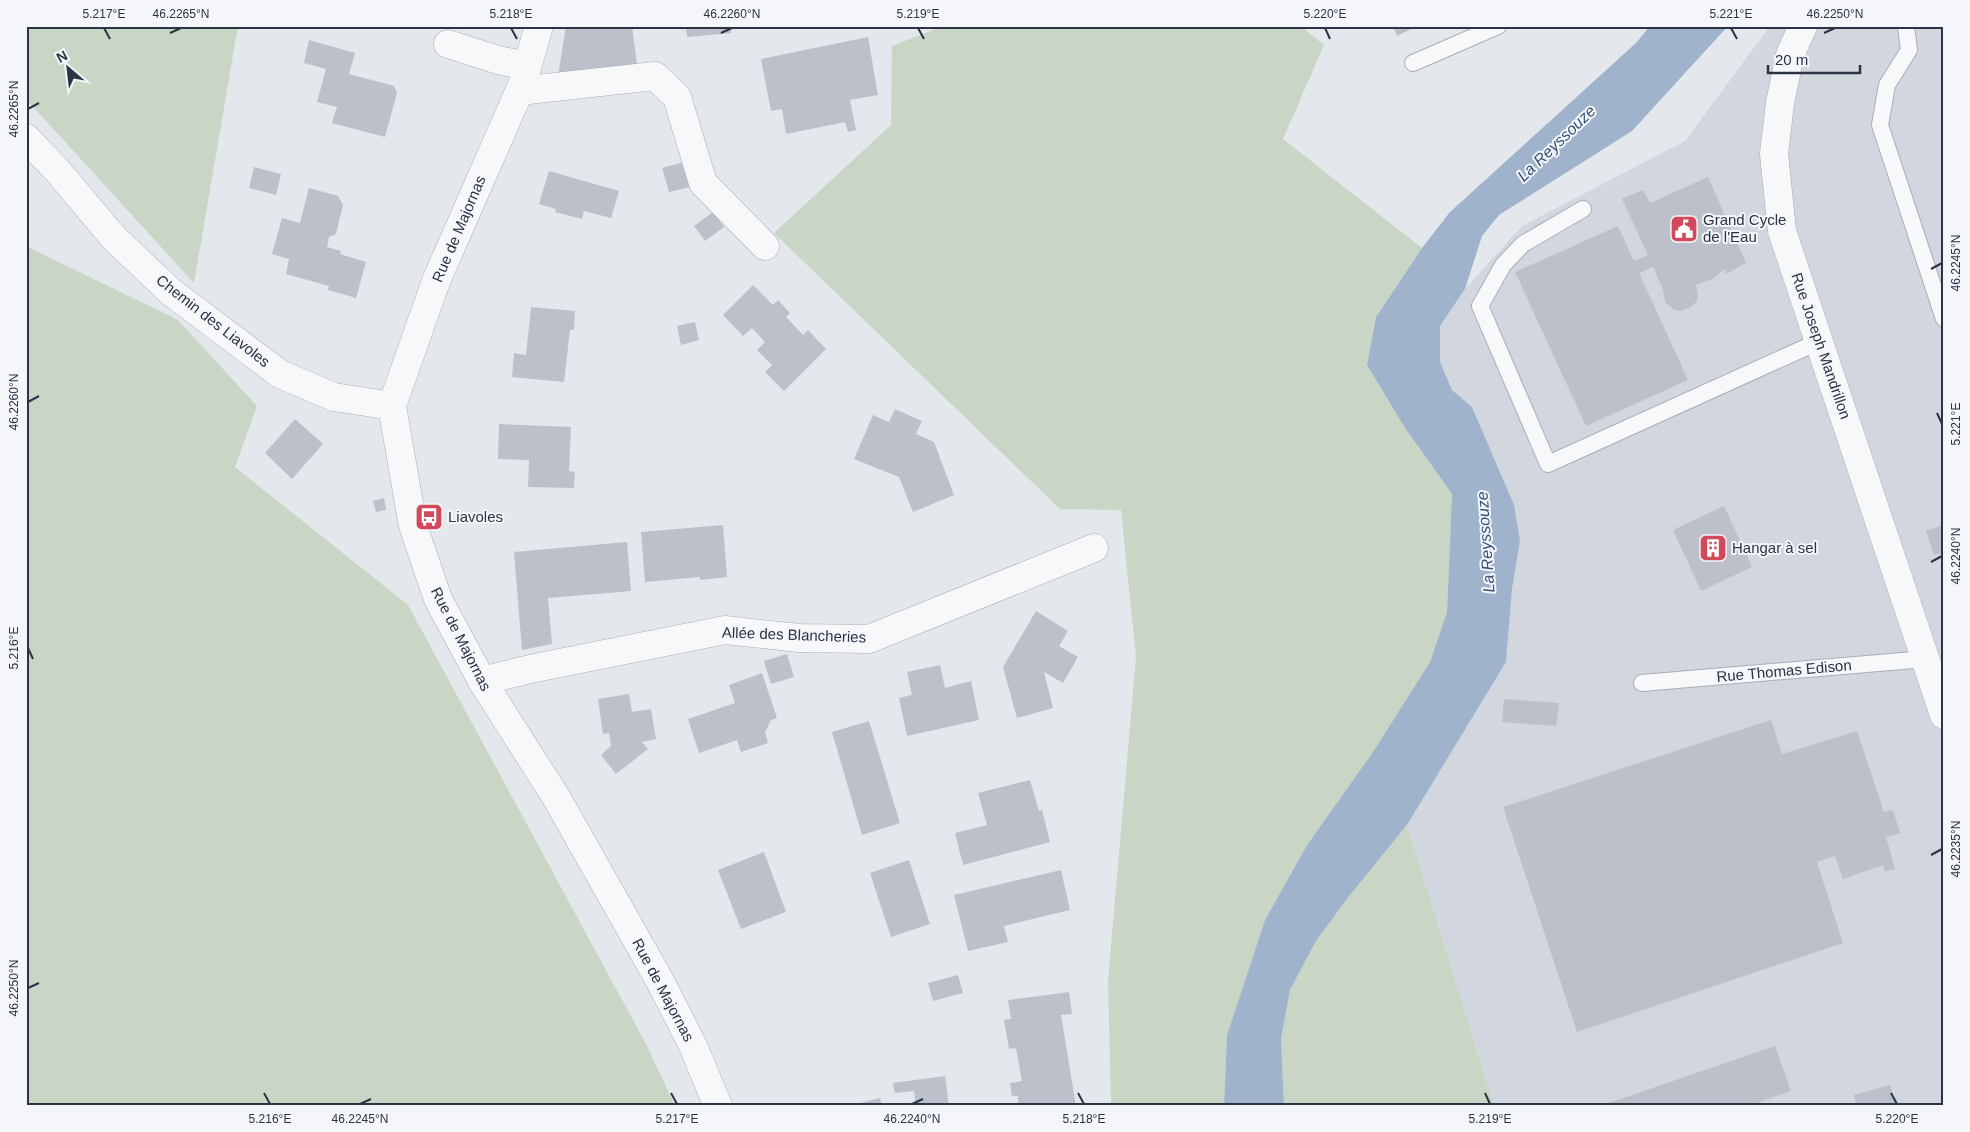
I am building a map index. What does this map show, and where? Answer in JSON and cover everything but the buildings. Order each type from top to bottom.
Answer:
[{"type":"street","name":"Rue de Majornas","points":[[539,26],[523,79],[436,281],[392,406],[413,526],[438,599],[482,681],[556,797],[660,981],[693,1046],[718,1106]]},
{"type":"street","name":"Rue Joseph Mandrillon","points":[[1803,26],[1790,55],[1780,103],[1774,154],[1782,231],[1935,657],[1944,715]]},
{"type":"street","points":[[448,44],[498,60],[523,79],[655,76],[677,97],[704,183],[765,246]]},
{"type":"street","name":"Chemin des Liavoles","points":[[26,138],[56,169],[114,238],[170,292],[280,374],[334,396],[392,406]]},
{"type":"street","name":"Allée des Blancheries","points":[[482,681],[530,669],[725,630],[799,638],[869,639],[1094,548]]},
{"type":"lane","points":[[1413,63],[1498,26]]},
{"type":"lane","points":[[1906,26],[1909,50],[1887,85],[1880,125],[1944,319]]},
{"type":"lane","points":[[1583,209],[1523,244],[1503,265],[1480,306],[1548,464],[1820,341]]},
{"type":"lane","name":"Rue Thomas Edison","points":[[1642,682],[1935,657]]},
{"type":"shaded area","points":[[1770,26],[1944,26],[1944,1106],[1494,1106],[1407,825],[1506,662],[1512,589],[1520,541],[1472,407],[1452,391],[1440,362],[1440,326],[1465,289],[1522,226],[1685,141]]},
{"type":"green space","points":[[26,26],[238,26],[194,283],[26,99]]},
{"type":"green space","points":[[943,26],[1300,26],[1324,45],[1283,139],[1422,248],[1376,317],[1367,365],[1405,428],[1452,494],[1447,612],[1430,662],[1373,752],[1307,845],[1265,920],[1227,1035],[1224,1106],[1111,1106],[1108,981],[1136,657],[1121,510],[1060,509],[774,233],[891,125],[892,46]]},
{"type":"green space","points":[[26,246],[178,320],[257,406],[235,467],[408,605],[646,1044],[675,1106],[26,1106]]},
{"type":"green space","points":[[1407,825],[1494,1106],[1284,1106],[1281,1039],[1290,990],[1316,941],[1350,895]]},
{"type":"water","name":"La Reyssouze","points":[[1650,26],[1728,26],[1632,131],[1499,215],[1482,236],[1465,289],[1440,326],[1440,362],[1452,390],[1472,407],[1514,505],[1520,541],[1512,589],[1506,662],[1407,825],[1350,895],[1316,941],[1290,990],[1281,1039],[1284,1106],[1224,1106],[1227,1035],[1265,920],[1307,845],[1373,752],[1430,662],[1447,612],[1452,494],[1405,428],[1367,365],[1376,317],[1422,248],[1450,212],[1636,43]]},
{"type":"place","name":"Grand Cycle de l'Eau","points":[[1684,229]]},
{"type":"place","name":"Liavoles","points":[[429,517]]},
{"type":"place","name":"Hangar à sel","points":[[1713,548]]}]
